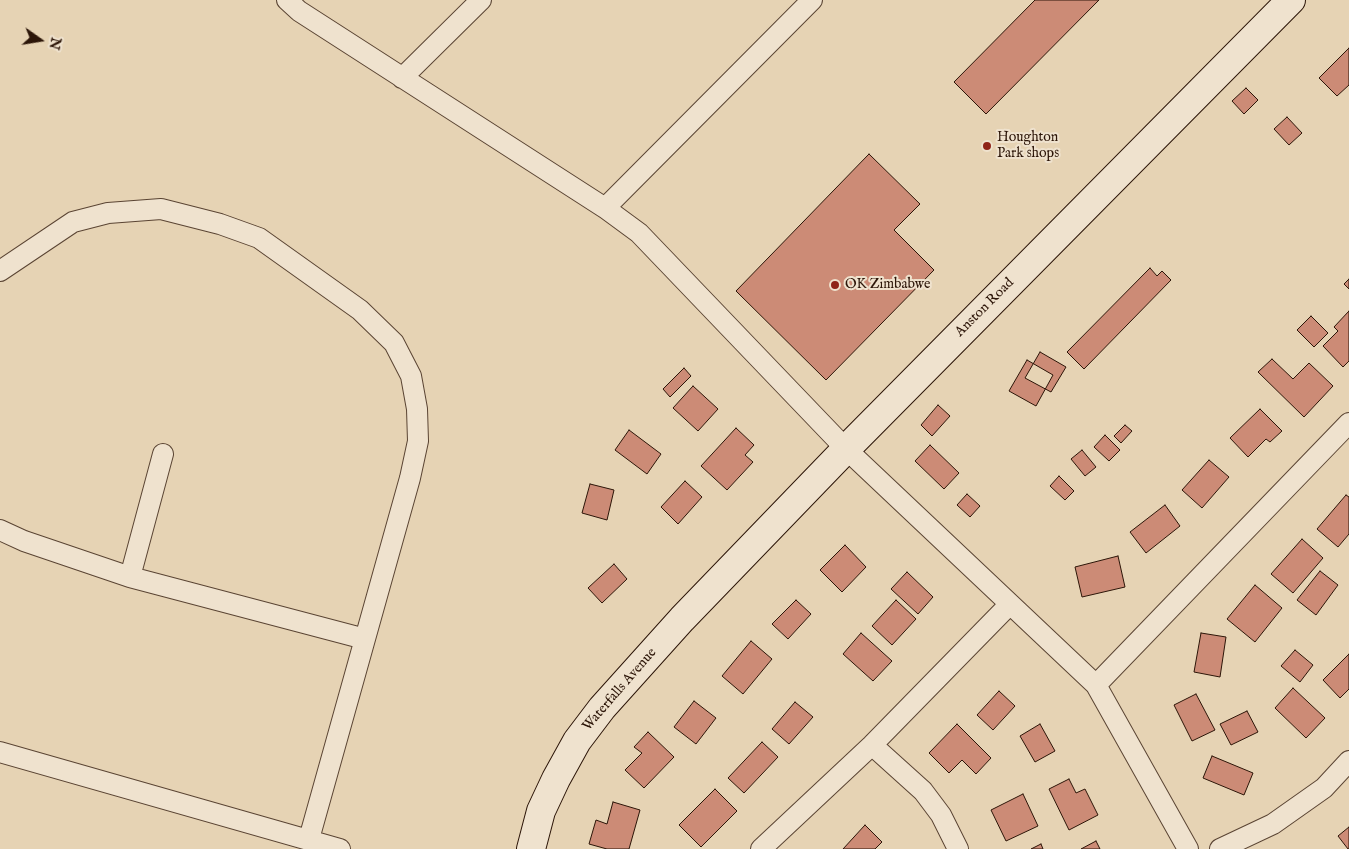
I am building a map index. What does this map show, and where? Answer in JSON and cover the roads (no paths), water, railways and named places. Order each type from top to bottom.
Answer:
[{"type":"main road","name":"Anston Road","points":[[682,619],[846,449],[1291,0]]},
{"type":"main road","name":"Waterfalls Avenue","points":[[531,849],[541,811],[577,741],[602,708],[682,619]]},
{"type":"street","points":[[287,0],[299,11],[605,208],[639,233],[846,449],[1096,685],[1188,849]]},
{"type":"street","points":[[402,78],[481,0]]},
{"type":"street","points":[[605,208],[812,0]]},
{"type":"street","points":[[0,270],[74,222],[108,213],[161,209],[220,224],[259,238],[360,310],[394,343],[411,376],[417,409],[418,441],[309,839]]},
{"type":"street","points":[[1096,685],[1349,423]]},
{"type":"street","points":[[130,576],[163,454]]},
{"type":"street","points":[[0,530],[24,541],[130,576],[365,639]]},
{"type":"street","points":[[761,849],[872,745],[1010,604]]},
{"type":"street","points":[[872,745],[923,791],[941,815],[958,849]]},
{"type":"street","points":[[0,752],[340,849]]},
{"type":"street","points":[[1220,849],[1273,824],[1324,788],[1349,761]]},
{"type":"place","name":"Houghton Park shops","points":[[987,146]]},
{"type":"place","name":"OK Zimbabwe","points":[[835,285]]}]
